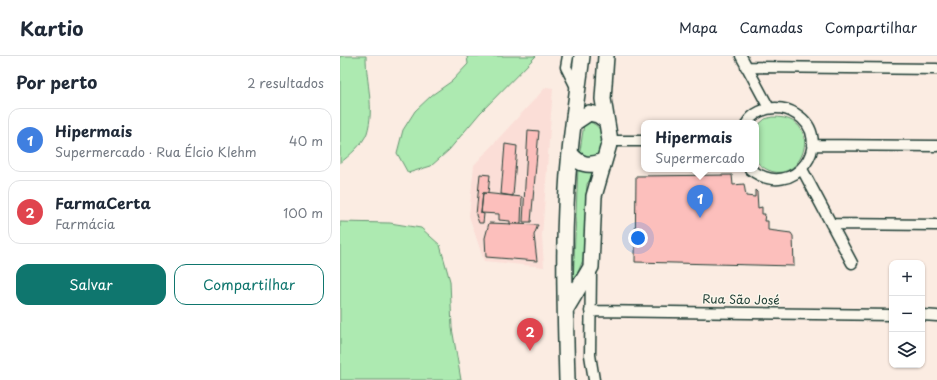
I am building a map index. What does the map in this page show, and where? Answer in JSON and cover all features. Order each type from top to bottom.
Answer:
[{"type":"main road","points":[[567,380],[565,310],[566,211],[570,153],[582,56]]},
{"type":"main road","points":[[565,310],[591,267],[594,196],[610,141],[605,120],[603,99],[606,56]]},
{"type":"main road","points":[[574,123],[589,113],[598,115],[605,120]]},
{"type":"main road","points":[[570,153],[577,161],[584,164],[592,165],[603,161]]},
{"type":"street","points":[[568,56],[566,67],[578,91]]},
{"type":"street","points":[[741,56],[769,108]]},
{"type":"street","points":[[746,66],[937,69]]},
{"type":"street","points":[[750,120],[758,113],[769,108],[785,109],[799,116],[806,124],[811,134],[812,145],[808,162],[794,175],[776,180],[762,177],[754,172]]},
{"type":"street","points":[[610,141],[641,141]]},
{"type":"street","points":[[812,145],[937,146]]},
{"type":"street","points":[[802,169],[852,263]]},
{"type":"street","points":[[831,224],[937,225]]},
{"type":"street","points":[[591,267],[590,355],[594,380]]},
{"type":"street","name":"Rua São José","points":[[590,310],[889,315]]},
{"type":"street","points":[[925,315],[937,316]]},
{"type":"shaded area","points":[[546,87],[553,88],[542,236],[544,267],[484,261],[469,216],[474,165]]},
{"type":"green space","points":[[340,56],[366,56],[370,95],[370,114],[365,137],[355,150],[340,163]]},
{"type":"green space","points":[[467,56],[536,56],[480,113],[449,150],[431,166],[408,173],[397,153],[403,130],[415,111],[432,95],[452,81],[468,64]]},
{"type":"green space","points":[[772,117],[791,120],[801,129],[805,141],[802,154],[795,165],[784,172],[771,171],[759,163],[759,124],[765,119]]},
{"type":"green space","points":[[586,121],[593,123],[601,131],[603,142],[599,154],[595,159],[582,157],[580,151],[584,124]]},
{"type":"green space","points":[[578,168],[586,171],[597,169],[587,184],[583,260],[573,284]]},
{"type":"green space","points":[[340,222],[390,223],[421,228],[440,245],[450,281],[452,328],[461,380],[340,380]]},
{"type":"building","points":[[528,130],[539,131],[531,222],[523,222]]},
{"type":"building","points":[[505,144],[517,146],[513,196],[501,194]]},
{"type":"building","points":[[480,174],[490,175],[488,193],[483,193],[481,213],[484,214],[483,223],[479,223],[476,215]]},
{"type":"building","points":[[732,175],[733,185],[744,184],[746,196],[755,197],[755,190],[757,192],[758,208],[762,207],[762,214],[765,214],[764,221],[768,221],[768,230],[791,233],[793,236],[794,266],[635,262],[636,176]]},
{"type":"building","points":[[483,193],[522,197],[521,223],[510,224],[510,221],[499,220],[499,214],[481,213]]},
{"type":"building","points":[[489,223],[538,225],[534,235],[537,261],[486,257],[485,238]]},
{"type":"place","name":"Hipermais","points":[[700,218]]},
{"type":"place","name":"FarmaCerta","points":[[530,351]]}]
